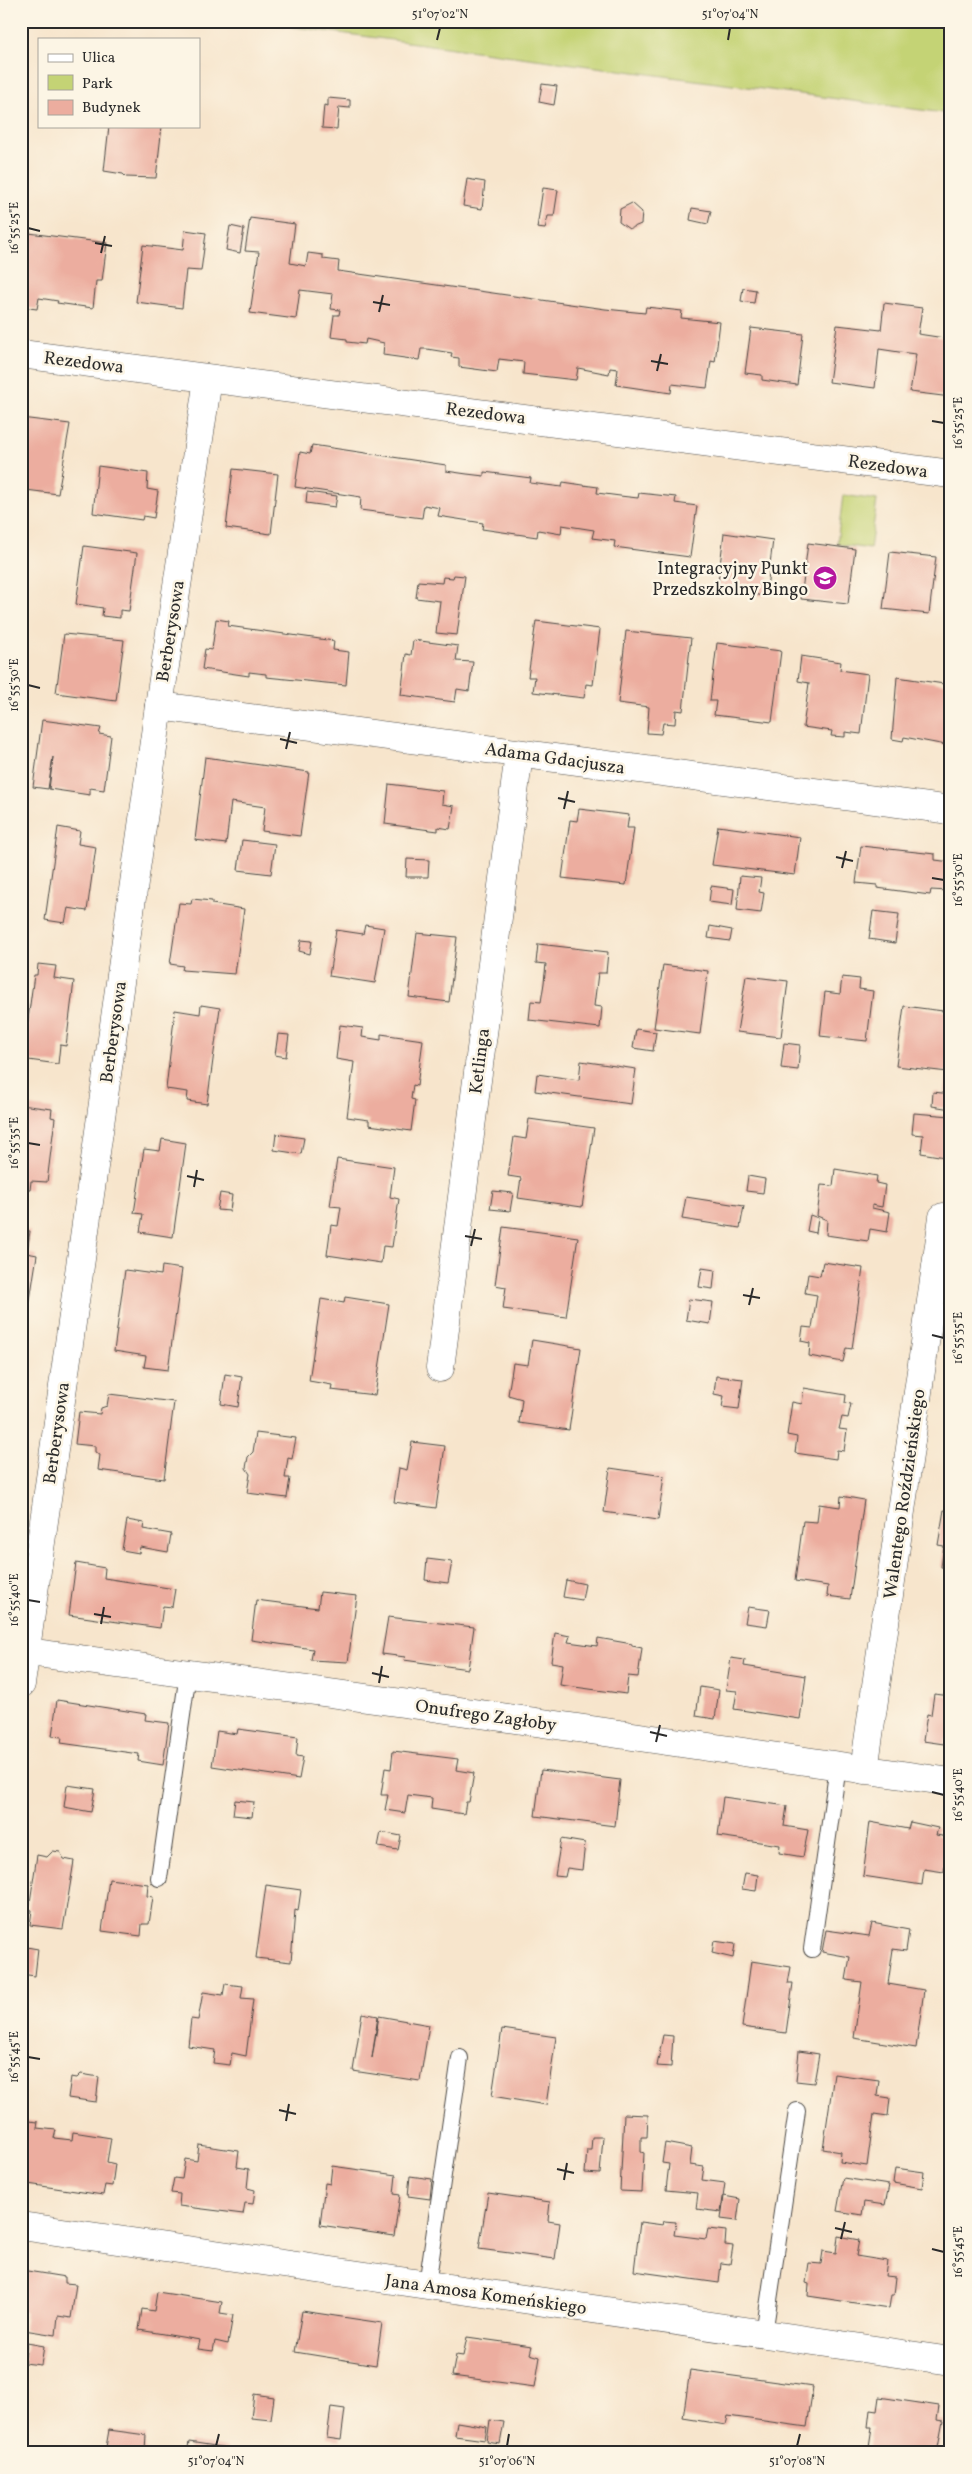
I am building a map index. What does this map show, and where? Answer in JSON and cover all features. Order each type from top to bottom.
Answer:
[{"type":"street","name":"Rezedowa","points":[[21,354],[951,474]]},
{"type":"street","name":"Berberysowa","points":[[21,1684],[23,1651],[208,379]]},
{"type":"street","name":"Adama Gdacjusza","points":[[159,706],[951,810]]},
{"type":"street","name":"Ketlinga","points":[[440,1368],[519,754]]},
{"type":"street","name":"Walentego Roździeńskiego","points":[[851,1768],[943,1217]]},
{"type":"street","name":"Onufrego Zagłoby","points":[[23,1651],[951,1782]]},
{"type":"street","name":"Jana Amosa Komeńskiego","points":[[21,2226],[951,2361]]},
{"type":"lane","points":[[160,1878],[188,1674]]},
{"type":"lane","points":[[812,1949],[851,1768]]},
{"type":"lane","points":[[427,2285],[460,2058]]},
{"type":"lane","points":[[764,2334],[797,2111]]},
{"type":"green space","points":[[249,21],[951,21],[951,114]]},
{"type":"green space","points":[[843,495],[877,500],[870,549],[837,544]]},
{"type":"building","points":[[542,84],[557,86],[554,105],[539,102]]},
{"type":"building","points":[[328,98],[350,100],[350,108],[339,107],[337,129],[322,128],[324,105],[328,106]]},
{"type":"building","points":[[109,128],[162,128],[156,178],[126,177],[123,174],[104,171]]},
{"type":"building","points":[[467,179],[485,182],[482,209],[463,206]]},
{"type":"building","points":[[543,188],[558,190],[554,216],[548,216],[545,229],[537,228]]},
{"type":"building","points":[[632,203],[642,212],[641,224],[629,229],[619,222],[620,209]]},
{"type":"building","points":[[692,208],[711,211],[708,224],[690,220]]},
{"type":"building","points":[[250,218],[295,224],[290,263],[306,266],[308,253],[323,255],[323,259],[339,261],[338,271],[605,309],[645,313],[646,307],[682,311],[681,318],[720,322],[715,362],[711,361],[707,388],[672,384],[671,393],[616,385],[618,369],[610,368],[609,374],[578,368],[576,380],[523,374],[524,362],[499,359],[497,372],[459,367],[459,358],[451,357],[452,353],[427,349],[421,349],[419,360],[383,355],[384,343],[366,339],[365,344],[347,342],[347,339],[331,337],[334,315],[339,315],[340,310],[331,309],[333,294],[300,290],[296,319],[250,313],[259,252],[245,251]]},
{"type":"building","points":[[230,226],[244,229],[240,253],[226,250]]},
{"type":"building","points":[[185,230],[206,233],[201,271],[186,270],[182,308],[136,302],[143,245],[183,250]]},
{"type":"building","points":[[21,232],[107,243],[102,281],[96,281],[93,308],[57,303],[58,301],[39,298],[37,309],[21,307]]},
{"type":"building","points":[[743,288],[756,290],[754,303],[741,301]]},
{"type":"building","points":[[884,303],[922,308],[918,334],[951,339],[951,397],[910,392],[916,354],[879,349],[875,388],[829,382],[837,325],[881,330]]},
{"type":"building","points":[[751,328],[803,334],[797,385],[762,380],[762,375],[745,373]]},
{"type":"building","points":[[21,418],[70,424],[58,494],[26,490],[26,485],[21,485]]},
{"type":"building","points":[[312,445],[446,465],[446,471],[484,476],[484,472],[531,478],[530,483],[562,487],[563,482],[598,487],[597,493],[638,498],[639,493],[676,497],[675,503],[697,506],[690,557],[614,547],[615,541],[592,538],[594,530],[562,525],[561,534],[538,530],[537,537],[482,529],[483,523],[438,516],[440,508],[424,505],[422,518],[360,510],[361,497],[295,487],[300,452],[310,454]]},
{"type":"building","points":[[98,466],[148,473],[147,489],[158,491],[154,518],[143,516],[142,520],[93,513]]},
{"type":"building","points":[[233,469],[278,474],[271,534],[226,528]]},
{"type":"building","points":[[307,492],[337,496],[335,507],[306,503]]},
{"type":"building","points":[[724,533],[773,540],[766,596],[717,590]]},
{"type":"building","points":[[808,543],[855,549],[848,604],[801,599]]},
{"type":"building","points":[[84,546],[137,553],[129,611],[120,610],[120,618],[102,616],[103,608],[76,604]]},
{"type":"building","points":[[890,552],[936,557],[929,614],[883,609]]},
{"type":"building","points":[[454,575],[465,576],[457,635],[436,633],[440,601],[416,598],[418,581],[442,583],[443,577],[453,578]]},
{"type":"building","points":[[216,619],[229,621],[228,626],[334,641],[333,650],[349,652],[346,685],[266,677],[266,674],[249,672],[249,676],[202,669],[205,649],[212,650]]},
{"type":"building","points":[[536,621],[600,629],[593,685],[586,684],[584,698],[533,692],[535,677],[528,677]]},
{"type":"building","points":[[626,631],[691,638],[683,711],[676,710],[675,724],[663,723],[661,734],[647,733],[649,707],[618,703]]},
{"type":"building","points":[[64,634],[124,640],[116,701],[56,693]]},
{"type":"building","points":[[21,635],[26,635],[23,674],[21,674]]},
{"type":"building","points":[[413,640],[458,646],[456,661],[473,662],[469,691],[457,689],[455,702],[401,695],[406,654],[411,655]]},
{"type":"building","points":[[717,643],[781,651],[772,722],[714,715],[716,701],[710,701]]},
{"type":"building","points":[[801,656],[841,662],[840,670],[868,674],[861,734],[845,732],[845,737],[831,736],[832,731],[803,727],[809,683],[798,681]]},
{"type":"building","points":[[897,677],[951,685],[951,746],[904,737],[903,741],[892,739]]},
{"type":"building","points":[[42,720],[101,728],[99,734],[111,736],[104,790],[90,788],[90,795],[49,789],[53,757],[48,789],[33,787]]},
{"type":"building","points":[[205,757],[309,772],[300,836],[262,831],[265,807],[231,802],[226,844],[195,840]]},
{"type":"building","points":[[389,784],[443,791],[442,804],[454,806],[450,829],[438,827],[438,831],[385,824]]},
{"type":"building","points":[[579,809],[629,815],[627,828],[634,828],[626,885],[562,878],[570,820],[577,821]]},
{"type":"building","points":[[718,826],[800,837],[795,875],[712,865]]},
{"type":"building","points":[[58,827],[80,831],[78,844],[96,847],[87,911],[68,908],[65,923],[45,920]]},
{"type":"building","points":[[242,840],[275,844],[271,874],[238,870]]},
{"type":"building","points":[[861,846],[935,854],[935,860],[951,862],[949,891],[931,890],[930,895],[877,888],[877,885],[856,883]]},
{"type":"building","points":[[407,859],[429,860],[428,877],[406,877]]},
{"type":"building","points":[[740,876],[761,878],[759,892],[764,893],[761,913],[737,910]]},
{"type":"building","points":[[711,886],[734,889],[732,905],[709,902]]},
{"type":"building","points":[[192,899],[212,901],[212,904],[244,909],[235,974],[182,970],[183,966],[170,964],[179,903],[191,904]]},
{"type":"building","points":[[873,911],[899,914],[895,943],[869,939]]},
{"type":"building","points":[[365,925],[384,928],[375,983],[329,976],[336,930],[363,934]]},
{"type":"building","points":[[710,926],[732,930],[730,941],[708,938]]},
{"type":"building","points":[[417,933],[457,937],[449,1002],[409,997]]},
{"type":"building","points":[[301,940],[312,941],[310,954],[299,951]]},
{"type":"building","points":[[538,944],[608,952],[606,973],[598,973],[594,1006],[602,1007],[600,1028],[529,1020],[531,1001],[541,1002],[544,983],[546,964],[536,963]]},
{"type":"building","points":[[38,964],[56,966],[54,978],[74,981],[66,1046],[60,1045],[58,1064],[21,1059],[21,1026],[27,1027],[34,975],[37,975]]},
{"type":"building","points":[[663,965],[708,971],[700,1034],[654,1028]]},
{"type":"building","points":[[746,976],[788,981],[781,1037],[737,1032]]},
{"type":"building","points":[[842,977],[860,979],[859,989],[873,991],[867,1041],[820,1036],[825,992],[840,994]]},
{"type":"building","points":[[201,1005],[220,1008],[207,1104],[187,1101],[188,1092],[166,1089],[175,1010],[200,1014]]},
{"type":"building","points":[[904,1006],[951,1012],[951,1093],[945,1092],[948,1072],[896,1066]]},
{"type":"building","points":[[340,1025],[363,1028],[362,1037],[381,1040],[381,1034],[423,1040],[417,1086],[413,1085],[411,1099],[415,1100],[411,1131],[369,1125],[369,1120],[347,1117],[354,1062],[336,1059]]},
{"type":"building","points":[[636,1029],[656,1032],[653,1051],[633,1048]]},
{"type":"building","points":[[278,1034],[289,1035],[286,1057],[275,1055]]},
{"type":"building","points":[[784,1043],[800,1045],[798,1070],[781,1068]]},
{"type":"building","points":[[581,1061],[636,1069],[631,1104],[535,1091],[537,1074],[579,1080]]},
{"type":"building","points":[[933,1092],[951,1094],[951,1109],[932,1106]]},
{"type":"building","points":[[21,1105],[52,1109],[51,1117],[55,1118],[47,1182],[31,1181],[30,1190],[21,1188]]},
{"type":"building","points":[[914,1113],[951,1116],[951,1158],[921,1153],[923,1135],[912,1134]]},
{"type":"building","points":[[529,1119],[594,1128],[582,1207],[518,1198],[521,1178],[508,1176],[514,1137],[526,1139]]},
{"type":"building","points":[[276,1134],[304,1138],[301,1154],[274,1150]]},
{"type":"building","points":[[162,1139],[186,1143],[173,1237],[140,1232],[143,1214],[134,1213],[144,1149],[160,1151]]},
{"type":"building","points":[[337,1159],[394,1167],[390,1197],[399,1199],[392,1247],[383,1246],[381,1263],[327,1255],[331,1225],[338,1226],[341,1207],[330,1206]]},
{"type":"building","points":[[835,1169],[877,1176],[876,1183],[885,1185],[882,1207],[872,1205],[872,1208],[890,1212],[887,1232],[870,1229],[868,1241],[826,1235],[827,1220],[817,1216],[821,1185],[833,1186]]},
{"type":"building","points":[[748,1176],[765,1179],[763,1193],[746,1191]]},
{"type":"building","points":[[493,1191],[513,1193],[510,1211],[490,1209]]},
{"type":"building","points":[[220,1193],[232,1195],[230,1211],[217,1210]]},
{"type":"building","points":[[686,1197],[744,1206],[740,1228],[682,1219]]},
{"type":"building","points":[[810,1215],[818,1218],[816,1233],[807,1231]]},
{"type":"building","points":[[503,1227],[578,1237],[566,1317],[503,1309],[506,1287],[495,1285]]},
{"type":"building","points":[[21,1230],[30,1231],[27,1253],[37,1255],[27,1319],[24,1318],[22,1328]]},
{"type":"building","points":[[823,1262],[863,1268],[852,1349],[846,1348],[843,1362],[809,1356],[810,1343],[801,1341],[803,1327],[812,1328],[817,1295],[805,1293],[808,1274],[820,1276]]},
{"type":"building","points":[[162,1266],[182,1269],[168,1370],[144,1367],[146,1356],[114,1351],[125,1270],[161,1275]]},
{"type":"building","points":[[702,1268],[715,1270],[713,1289],[699,1287]]},
{"type":"building","points":[[345,1297],[389,1304],[375,1395],[331,1390],[332,1385],[309,1381],[321,1299],[344,1303]]},
{"type":"building","points":[[689,1299],[713,1302],[710,1324],[686,1320]]},
{"type":"building","points":[[532,1340],[581,1348],[569,1430],[519,1423],[522,1399],[508,1395],[513,1363],[528,1365]]},
{"type":"building","points":[[225,1374],[242,1377],[238,1407],[221,1404]]},
{"type":"building","points":[[716,1376],[743,1379],[739,1409],[722,1407],[724,1396],[714,1394]]},
{"type":"building","points":[[804,1388],[846,1395],[845,1403],[851,1404],[848,1418],[842,1417],[839,1429],[847,1430],[844,1451],[837,1450],[836,1459],[795,1453],[797,1437],[787,1435],[792,1402],[802,1404]]},
{"type":"building","points":[[109,1394],[174,1402],[164,1479],[98,1470],[100,1455],[95,1452],[95,1446],[75,1444],[79,1412],[100,1414],[101,1408],[107,1406]]},
{"type":"building","points":[[256,1433],[296,1438],[292,1459],[288,1458],[285,1478],[290,1478],[287,1498],[247,1493],[250,1474],[246,1468],[248,1457],[253,1452]]},
{"type":"building","points":[[412,1442],[445,1446],[436,1508],[394,1502],[399,1468],[407,1470]]},
{"type":"building","points":[[610,1468],[664,1476],[658,1520],[604,1512]]},
{"type":"building","points":[[841,1496],[864,1500],[850,1599],[827,1596],[828,1586],[795,1581],[803,1521],[817,1522],[819,1504],[840,1507]]},
{"type":"building","points":[[944,1510],[951,1511],[951,1569],[941,1567],[944,1546],[938,1545]]},
{"type":"building","points":[[127,1520],[144,1523],[143,1529],[171,1534],[168,1552],[140,1547],[139,1553],[122,1550]]},
{"type":"building","points":[[427,1559],[452,1562],[448,1583],[425,1580]]},
{"type":"building","points":[[76,1563],[105,1568],[104,1578],[175,1589],[172,1607],[163,1606],[160,1628],[69,1615]]},
{"type":"building","points":[[566,1580],[585,1584],[582,1600],[563,1597]]},
{"type":"building","points":[[320,1592],[357,1596],[348,1662],[311,1660],[313,1649],[251,1640],[256,1600],[318,1608]]},
{"type":"building","points":[[748,1607],[770,1610],[767,1626],[745,1623]]},
{"type":"building","points":[[388,1617],[474,1627],[468,1669],[404,1660],[405,1657],[382,1654]]},
{"type":"building","points":[[555,1633],[570,1636],[568,1642],[597,1646],[598,1638],[632,1644],[632,1646],[642,1648],[638,1677],[628,1676],[626,1694],[560,1685],[563,1664],[551,1662]]},
{"type":"building","points":[[731,1658],[745,1660],[744,1666],[806,1676],[800,1719],[734,1709],[737,1691],[726,1690]]},
{"type":"building","points":[[700,1687],[719,1690],[715,1719],[696,1716]]},
{"type":"building","points":[[934,1694],[951,1696],[951,1740],[945,1739],[944,1744],[923,1741],[927,1714],[931,1715]]},
{"type":"building","points":[[57,1700],[146,1714],[145,1720],[169,1723],[163,1765],[138,1761],[139,1754],[61,1743],[62,1737],[52,1736]]},
{"type":"building","points":[[238,1729],[298,1737],[296,1756],[303,1757],[299,1779],[212,1766],[217,1731],[237,1734]]},
{"type":"building","points":[[393,1751],[458,1759],[456,1770],[474,1773],[469,1802],[466,1802],[464,1814],[431,1809],[432,1798],[408,1795],[405,1813],[385,1810],[388,1795],[381,1795],[385,1768],[391,1769]]},
{"type":"building","points":[[541,1770],[620,1780],[615,1826],[535,1816]]},
{"type":"building","points":[[67,1785],[95,1789],[91,1812],[64,1807]]},
{"type":"building","points":[[723,1797],[787,1806],[784,1826],[808,1830],[803,1857],[779,1853],[780,1845],[718,1836]]},
{"type":"building","points":[[235,1800],[254,1802],[252,1817],[233,1815]]},
{"type":"building","points":[[870,1822],[908,1829],[910,1822],[938,1828],[936,1835],[948,1837],[944,1872],[924,1869],[922,1885],[863,1876]]},
{"type":"building","points":[[381,1832],[401,1836],[398,1850],[378,1847]]},
{"type":"building","points":[[561,1839],[585,1843],[582,1870],[567,1868],[565,1877],[555,1876]]},
{"type":"building","points":[[53,1851],[60,1852],[64,1859],[74,1861],[63,1929],[30,1925],[32,1910],[29,1909],[37,1855],[47,1857]]},
{"type":"building","points":[[745,1873],[758,1875],[756,1891],[742,1889]]},
{"type":"building","points":[[109,1879],[148,1884],[147,1896],[153,1897],[149,1924],[142,1924],[141,1936],[102,1931]]},
{"type":"building","points":[[266,1885],[301,1890],[298,1911],[295,1910],[291,1962],[256,1958]]},
{"type":"building","points":[[872,1923],[909,1930],[906,1951],[893,1949],[888,1984],[924,1990],[916,2048],[854,2038],[862,1982],[846,1980],[850,1957],[822,1952],[826,1930],[869,1936]]},
{"type":"building","points":[[714,1941],[735,1944],[733,1958],[712,1953]]},
{"type":"building","points":[[21,1946],[38,1949],[35,1976],[21,1974]]},
{"type":"building","points":[[751,1961],[791,1967],[788,1983],[793,1983],[786,2033],[742,2027]]},
{"type":"building","points":[[225,1984],[243,1986],[241,1998],[253,1999],[246,2056],[232,2053],[230,2065],[213,2063],[215,2050],[188,2046],[191,2019],[198,2020],[203,1992],[223,1995]]},
{"type":"building","points":[[362,2013],[378,2016],[372,2058],[379,2016],[429,2025],[420,2081],[353,2071]]},
{"type":"building","points":[[502,2029],[556,2037],[546,2105],[492,2096]]},
{"type":"building","points":[[663,2035],[673,2036],[671,2067],[657,2066]]},
{"type":"building","points":[[799,2051],[819,2054],[814,2083],[796,2081]]},
{"type":"building","points":[[81,2074],[99,2077],[96,2102],[68,2098],[71,2077],[77,2078]]},
{"type":"building","points":[[834,2074],[879,2080],[877,2096],[890,2098],[888,2116],[874,2114],[867,2166],[840,2162],[841,2152],[823,2149]]},
{"type":"building","points":[[624,2114],[648,2115],[647,2137],[641,2137],[641,2152],[644,2153],[642,2192],[620,2191]]},
{"type":"building","points":[[21,2120],[38,2122],[37,2128],[56,2130],[54,2138],[72,2140],[73,2132],[111,2138],[107,2162],[115,2164],[112,2186],[105,2185],[103,2195],[21,2183]]},
{"type":"building","points":[[592,2137],[603,2137],[600,2174],[585,2173],[587,2150],[591,2150]]},
{"type":"building","points":[[665,2143],[692,2148],[690,2165],[704,2167],[702,2180],[725,2183],[721,2212],[696,2209],[698,2193],[666,2190],[669,2164],[662,2163]]},
{"type":"building","points":[[199,2145],[239,2151],[237,2167],[249,2169],[247,2188],[255,2190],[253,2204],[245,2203],[243,2214],[179,2206],[180,2194],[171,2193],[174,2178],[182,2179],[185,2159],[197,2161]]},
{"type":"building","points":[[332,2166],[396,2175],[394,2194],[400,2195],[394,2236],[320,2225],[325,2183],[330,2184]]},
{"type":"building","points":[[895,2168],[924,2172],[922,2188],[893,2183]]},
{"type":"building","points":[[410,2176],[432,2179],[430,2199],[408,2196]]},
{"type":"building","points":[[843,2178],[889,2185],[885,2205],[864,2202],[862,2215],[837,2211]]},
{"type":"building","points":[[488,2193],[550,2202],[548,2221],[560,2223],[555,2259],[479,2249]]},
{"type":"building","points":[[724,2196],[740,2199],[737,2221],[721,2219]]},
{"type":"building","points":[[664,2221],[676,2222],[674,2235],[706,2239],[708,2229],[726,2231],[725,2245],[733,2246],[730,2264],[721,2263],[719,2283],[634,2271],[640,2222],[663,2225]]},
{"type":"building","points":[[838,2236],[859,2240],[856,2256],[887,2261],[885,2276],[896,2277],[894,2295],[891,2295],[889,2308],[808,2296],[809,2284],[806,2283],[809,2263],[821,2264],[823,2251],[836,2253]]},
{"type":"building","points":[[21,2270],[65,2277],[65,2283],[76,2284],[71,2318],[58,2316],[56,2335],[24,2330],[26,2312],[21,2311]]},
{"type":"building","points":[[157,2292],[222,2302],[220,2313],[233,2315],[228,2344],[215,2341],[213,2351],[198,2349],[200,2340],[139,2330],[142,2309],[154,2311]]},
{"type":"building","points":[[302,2311],[382,2323],[376,2365],[295,2352]]},
{"type":"building","points":[[467,2337],[532,2346],[530,2354],[540,2357],[535,2387],[452,2376],[456,2355],[463,2356]]},
{"type":"building","points":[[27,2343],[44,2346],[41,2365],[24,2363]]},
{"type":"building","points":[[690,2370],[813,2387],[807,2427],[728,2416],[726,2425],[683,2418]]},
{"type":"building","points":[[254,2394],[274,2397],[271,2420],[251,2418]]},
{"type":"building","points":[[879,2397],[939,2406],[937,2420],[943,2421],[937,2453],[868,2453],[872,2427],[868,2427],[870,2410],[877,2411]]},
{"type":"building","points":[[331,2407],[345,2409],[341,2440],[327,2438]]},
{"type":"building","points":[[490,2420],[504,2422],[500,2444],[487,2442]]},
{"type":"building","points":[[457,2422],[487,2427],[485,2440],[455,2436]]},
{"type":"building","points":[[109,2430],[146,2435],[145,2450],[156,2453],[105,2453]]},
{"type":"building","points":[[189,2442],[228,2448],[227,2453],[187,2453]]},
{"type":"building","points":[[46,2447],[53,2448],[55,2453],[39,2453]]},
{"type":"place","name":"Integracyjny Punkt Przedszkolny Bingo","points":[[825,578]]}]
